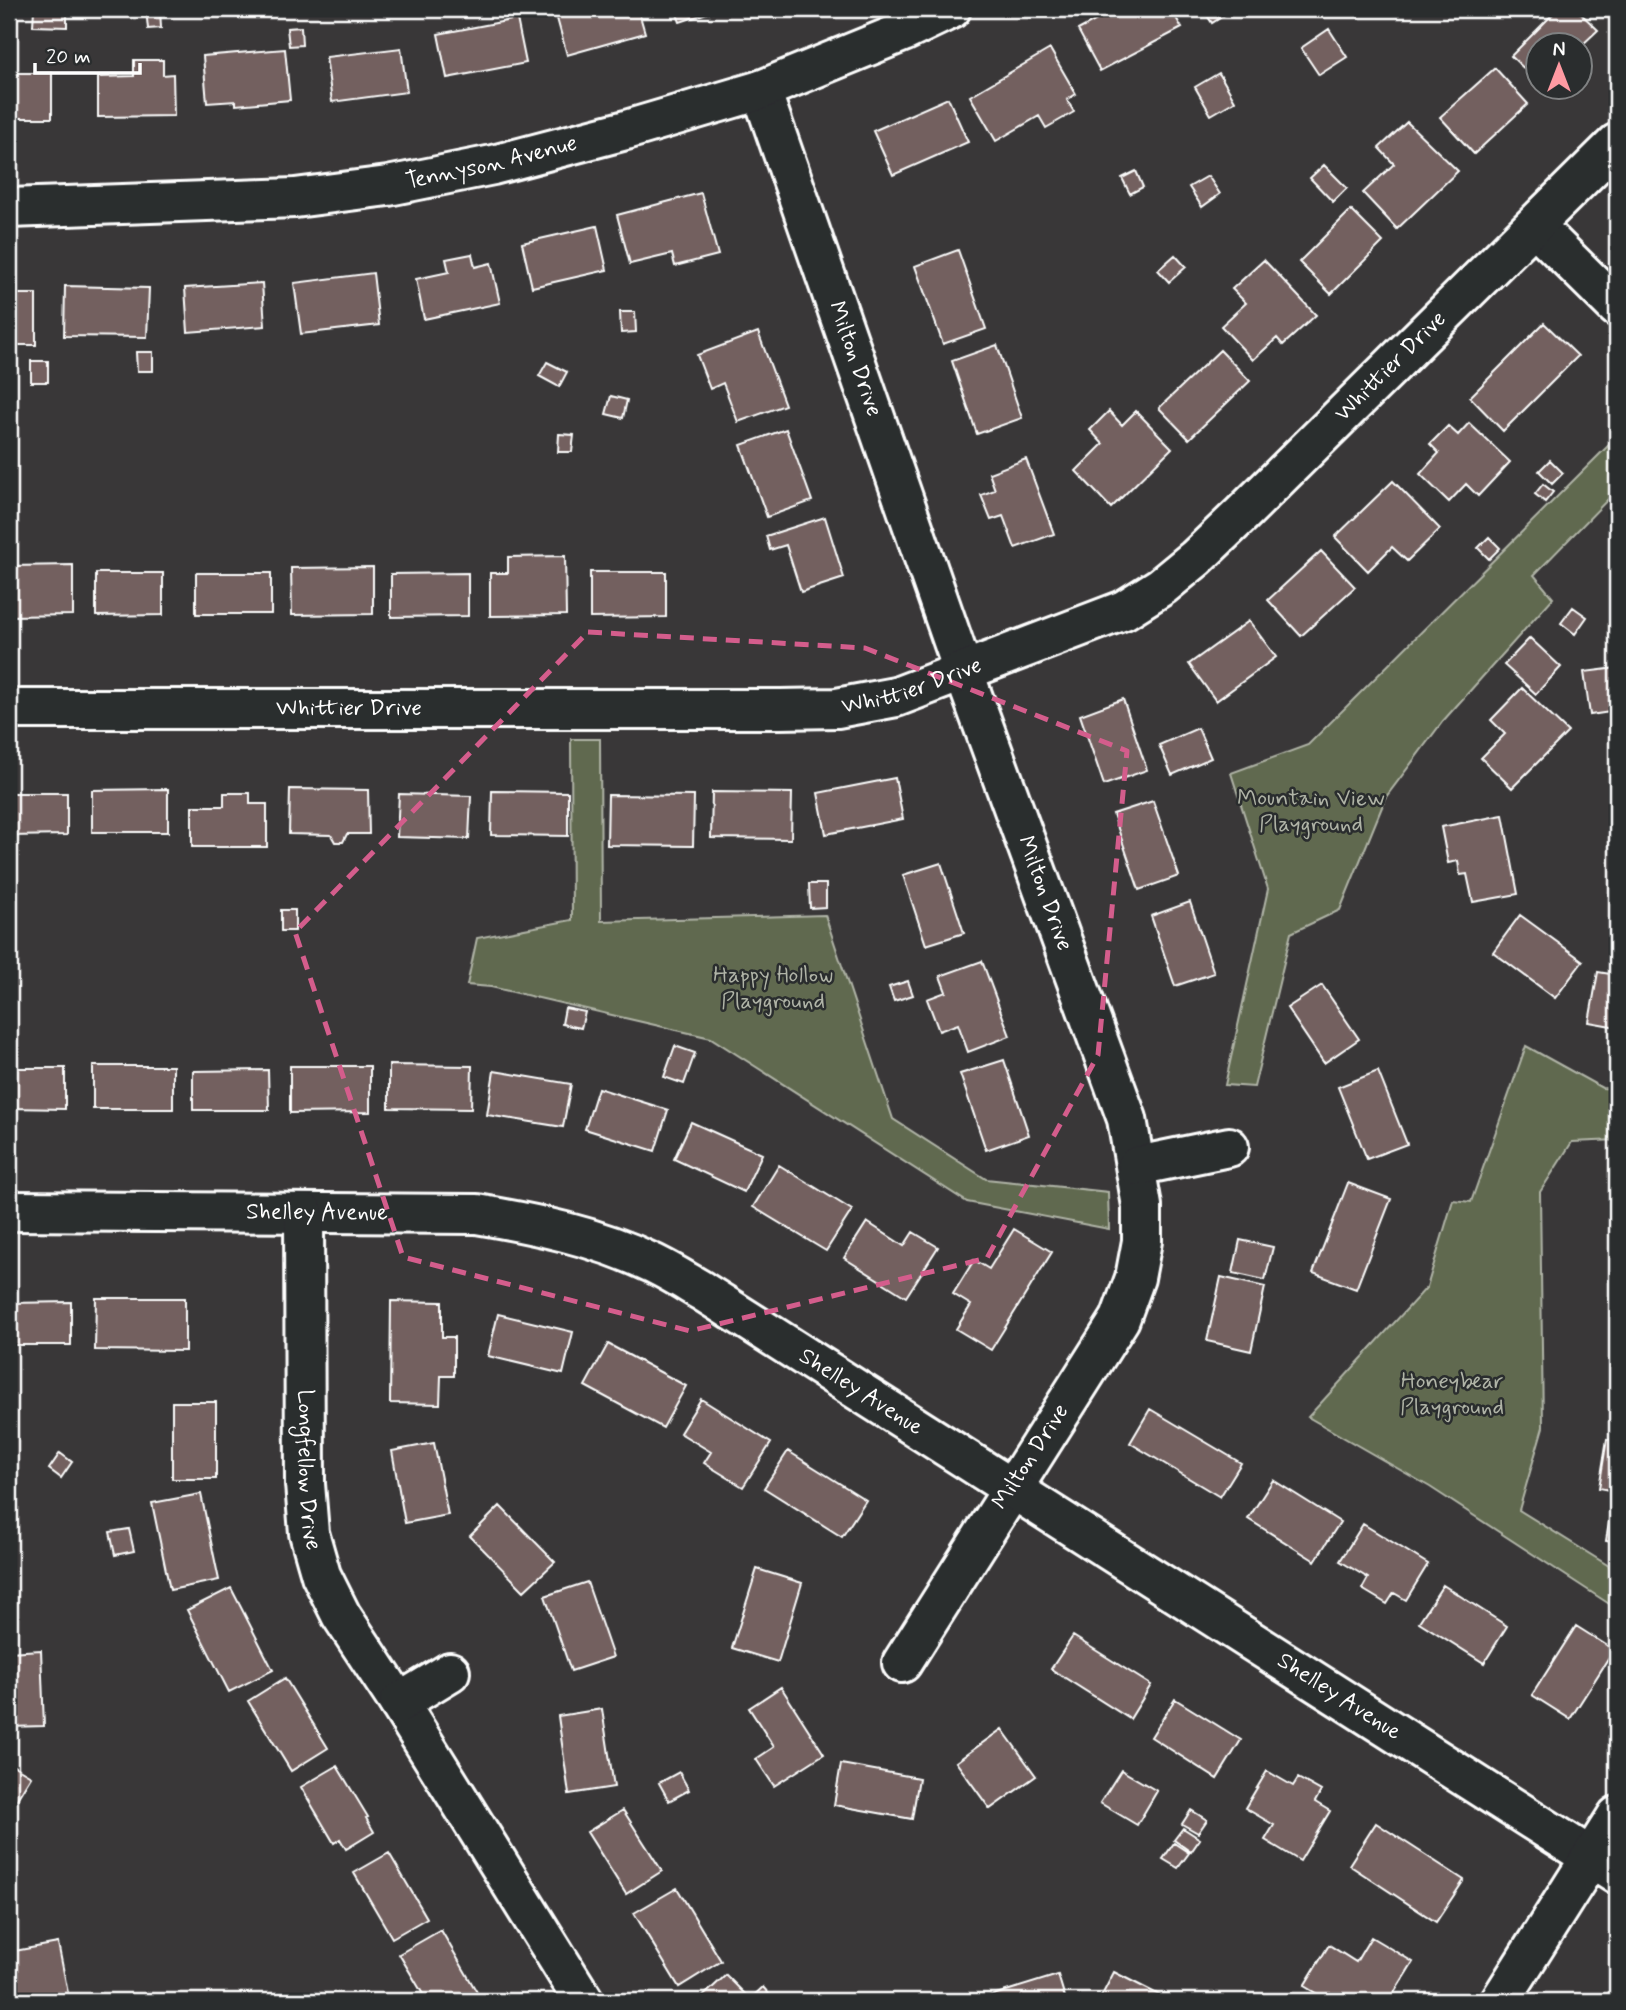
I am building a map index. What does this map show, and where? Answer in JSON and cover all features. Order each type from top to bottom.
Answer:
[{"type":"street","name":"Tennyson Avenue","points":[[9,208],[295,198],[388,186],[494,165],[626,130],[761,89],[903,32],[951,9]]},
{"type":"street","name":"Milton Drive","points":[[761,89],[964,673],[1114,1080],[1127,1119],[1142,1206],[1142,1241],[1135,1278],[1120,1319],[902,1663]]},
{"type":"street","name":"Whittier Drive","points":[[9,709],[837,708],[896,697],[1124,610],[1162,586],[1242,514],[1617,144]]},
{"type":"street","points":[[1535,226],[1617,307]]},
{"type":"street","points":[[1137,1166],[1229,1147]]},
{"type":"street","name":"Shelley Avenue","points":[[9,1211],[477,1214],[528,1222],[590,1239],[649,1261],[702,1291],[1012,1487],[1604,1866]]},
{"type":"street","name":"Longfellow Drive","points":[[304,1213],[305,1484],[309,1533],[321,1575],[341,1615],[399,1703],[584,2001]]},
{"type":"street","points":[[399,1703],[450,1672]]},
{"type":"street","points":[[1500,2001],[1604,1866],[1617,1816]]},
{"type":"highlighted area","points":[[588,632],[865,648],[1127,751],[1098,1055],[987,1258],[690,1331],[403,1257],[295,932]]},
{"type":"green space","name":"Mountain View Playground","points":[[1617,437],[1617,490],[1534,575],[1553,598],[1443,721],[1386,797],[1340,910],[1291,933],[1254,1087],[1225,1085],[1268,889],[1231,773],[1308,745]]},
{"type":"green space","name":"Happy Hollow Playground","points":[[571,739],[600,739],[601,921],[825,915],[893,1119],[986,1179],[1108,1192],[1109,1229],[967,1202],[711,1038],[491,987],[467,985],[477,938],[572,920]]},
{"type":"green space","name":"Honeybear Playground","points":[[1526,1046],[1602,1088],[1617,1089],[1617,1140],[1572,1142],[1540,1192],[1543,1427],[1519,1510],[1617,1571],[1617,1609],[1430,1487],[1308,1417],[1427,1287],[1453,1200],[1471,1202]]},
{"type":"building","points":[[9,9],[14,9],[13,56],[9,56]]},
{"type":"building","points":[[34,9],[67,9],[67,27],[33,26]]},
{"type":"building","points":[[146,9],[160,9],[161,28],[148,29]]},
{"type":"building","points":[[638,9],[645,33],[567,55],[555,11]]},
{"type":"building","points":[[675,9],[719,9],[680,22]]},
{"type":"building","points":[[1117,9],[1171,9],[1182,28],[1100,71],[1078,30]]},
{"type":"building","points":[[1203,9],[1234,9],[1212,23]]},
{"type":"building","points":[[1558,9],[1576,9],[1598,30],[1594,34],[1535,32]]},
{"type":"building","points":[[517,19],[526,63],[447,78],[438,34]]},
{"type":"building","points":[[301,27],[302,45],[289,46],[287,28]]},
{"type":"building","points":[[1329,29],[1347,57],[1319,75],[1301,48]]},
{"type":"building","points":[[1524,43],[1524,69],[1511,56]]},
{"type":"building","points":[[401,48],[407,92],[332,102],[326,57]]},
{"type":"building","points":[[285,49],[290,100],[236,105],[236,101],[207,103],[203,56]]},
{"type":"building","points":[[1050,49],[1076,94],[1067,100],[1074,112],[1046,128],[1039,116],[996,141],[970,96]]},
{"type":"building","points":[[134,60],[163,60],[163,75],[173,74],[174,116],[98,117],[98,77],[134,76]]},
{"type":"building","points":[[1495,68],[1528,104],[1474,154],[1440,117]]},
{"type":"building","points":[[9,73],[52,73],[52,118],[9,118]]},
{"type":"building","points":[[1219,73],[1235,101],[1211,115],[1195,87]]},
{"type":"building","points":[[948,98],[968,142],[893,175],[873,131]]},
{"type":"building","points":[[1407,122],[1458,171],[1397,229],[1363,193],[1394,164],[1379,148]]},
{"type":"building","points":[[1324,165],[1347,188],[1333,202],[1310,178]]},
{"type":"building","points":[[1136,171],[1143,187],[1130,194],[1122,178]]},
{"type":"building","points":[[1208,176],[1220,194],[1202,207],[1189,187]]},
{"type":"building","points":[[701,193],[718,255],[675,266],[672,254],[630,264],[617,215]]},
{"type":"building","points":[[1351,210],[1383,242],[1331,294],[1299,262]]},
{"type":"building","points":[[597,226],[607,270],[532,287],[522,243]]},
{"type":"building","points":[[958,250],[986,329],[943,344],[915,266]]},
{"type":"building","points":[[472,254],[475,267],[491,263],[500,303],[424,319],[416,279],[449,272],[446,259]]},
{"type":"building","points":[[1175,255],[1186,267],[1169,282],[1158,270]]},
{"type":"building","points":[[1264,260],[1316,315],[1283,345],[1277,338],[1253,360],[1221,326],[1246,303],[1232,289]]},
{"type":"building","points":[[373,273],[379,325],[301,334],[294,283]]},
{"type":"building","points":[[262,283],[265,326],[188,332],[185,288]]},
{"type":"building","points":[[65,286],[149,288],[147,337],[64,336]]},
{"type":"building","points":[[9,294],[36,294],[36,345],[9,345]]},
{"type":"building","points":[[620,312],[635,312],[636,332],[621,333]]},
{"type":"building","points":[[1544,323],[1578,356],[1503,431],[1470,397]]},
{"type":"building","points":[[758,332],[785,405],[738,422],[723,383],[710,389],[697,355]]},
{"type":"building","points":[[997,345],[1022,418],[977,434],[952,361]]},
{"type":"building","points":[[1220,350],[1250,381],[1189,439],[1159,408]]},
{"type":"building","points":[[136,352],[153,352],[153,371],[137,371]]},
{"type":"building","points":[[31,361],[48,361],[48,382],[31,382]]},
{"type":"building","points":[[547,362],[567,372],[559,387],[539,376]]},
{"type":"building","points":[[611,396],[627,400],[623,418],[606,414]]},
{"type":"building","points":[[1109,411],[1122,425],[1136,411],[1172,448],[1111,508],[1076,471],[1103,444],[1090,430]]},
{"type":"building","points":[[1469,423],[1510,462],[1478,496],[1466,484],[1449,502],[1420,474],[1439,453],[1430,444],[1448,426],[1458,435]]},
{"type":"building","points":[[786,429],[812,501],[767,517],[741,445]]},
{"type":"building","points":[[559,434],[574,435],[572,452],[558,452]]},
{"type":"building","points":[[1026,459],[1054,534],[1015,548],[1003,516],[991,520],[981,495],[995,490],[989,473]]},
{"type":"building","points":[[1550,460],[1563,473],[1552,484],[1539,471]]},
{"type":"building","points":[[1393,481],[1440,529],[1407,561],[1392,547],[1368,571],[1335,537]]},
{"type":"building","points":[[1543,484],[1553,492],[1545,502],[1535,494]]},
{"type":"building","points":[[825,517],[844,578],[801,592],[786,545],[770,550],[766,536]]},
{"type":"building","points":[[1489,537],[1500,548],[1489,559],[1478,548]]},
{"type":"building","points":[[1321,551],[1355,587],[1301,636],[1268,600]]},
{"type":"building","points":[[565,556],[566,615],[490,616],[490,573],[508,573],[508,557]]},
{"type":"building","points":[[73,565],[73,615],[9,616],[9,566]]},
{"type":"building","points":[[373,567],[373,614],[292,615],[291,568]]},
{"type":"building","points":[[590,572],[666,572],[666,617],[590,618]]},
{"type":"building","points":[[96,573],[163,573],[163,615],[96,616]]},
{"type":"building","points":[[196,573],[271,573],[271,614],[196,614]]},
{"type":"building","points":[[468,573],[468,616],[391,617],[391,574]]},
{"type":"building","points":[[1573,607],[1587,617],[1575,634],[1561,623]]},
{"type":"building","points":[[1249,621],[1276,657],[1216,701],[1189,664]]},
{"type":"building","points":[[1530,638],[1561,667],[1536,694],[1504,665]]},
{"type":"building","points":[[1617,668],[1617,711],[1590,715],[1584,672]]},
{"type":"building","points":[[1522,688],[1568,732],[1512,788],[1481,758],[1505,734],[1491,720]]},
{"type":"building","points":[[1123,699],[1147,770],[1104,785],[1080,715]]},
{"type":"building","points":[[1198,728],[1211,758],[1172,775],[1159,745]]},
{"type":"building","points":[[895,778],[903,819],[826,834],[818,793]]},
{"type":"building","points":[[168,789],[168,832],[92,832],[92,790]]},
{"type":"building","points":[[290,789],[368,790],[369,834],[347,834],[343,842],[335,842],[331,835],[289,834]]},
{"type":"building","points":[[492,791],[568,792],[568,836],[491,835]]},
{"type":"building","points":[[712,792],[792,793],[791,839],[711,838]]},
{"type":"building","points":[[9,793],[67,793],[67,835],[9,836]]},
{"type":"building","points":[[224,793],[250,793],[250,804],[267,804],[267,847],[192,847],[192,806],[224,806]]},
{"type":"building","points":[[399,794],[471,796],[469,839],[397,837]]},
{"type":"building","points":[[608,795],[694,796],[693,846],[607,845]]},
{"type":"building","points":[[1153,801],[1179,876],[1139,890],[1113,814]]},
{"type":"building","points":[[1503,815],[1518,894],[1473,902],[1467,874],[1460,875],[1458,861],[1448,863],[1441,827]]},
{"type":"building","points":[[941,863],[964,933],[926,945],[903,875]]},
{"type":"building","points":[[809,884],[826,884],[826,907],[810,908]]},
{"type":"building","points":[[1190,902],[1214,973],[1175,986],[1151,916]]},
{"type":"building","points":[[281,910],[295,910],[295,931],[281,931]]},
{"type":"building","points":[[1520,915],[1583,961],[1555,998],[1493,952]]},
{"type":"building","points":[[982,961],[1010,1036],[968,1052],[958,1024],[939,1031],[927,999],[946,992],[940,976]]},
{"type":"building","points":[[1598,972],[1617,975],[1617,1027],[1589,1022]]},
{"type":"building","points":[[908,981],[913,995],[894,1001],[889,987]]},
{"type":"building","points":[[1322,985],[1359,1039],[1324,1063],[1287,1008]]},
{"type":"building","points":[[565,1008],[585,1012],[581,1028],[562,1024]]},
{"type":"building","points":[[675,1046],[695,1053],[684,1084],[664,1077]]},
{"type":"building","points":[[1004,1060],[1029,1135],[986,1150],[960,1074]]},
{"type":"building","points":[[389,1065],[472,1066],[471,1109],[389,1108]]},
{"type":"building","points":[[93,1066],[173,1066],[173,1109],[93,1109]]},
{"type":"building","points":[[290,1066],[370,1066],[370,1112],[290,1113]]},
{"type":"building","points":[[9,1068],[65,1068],[65,1109],[9,1108]]},
{"type":"building","points":[[268,1070],[269,1110],[193,1110],[193,1071]]},
{"type":"building","points":[[494,1071],[571,1084],[563,1127],[487,1115]]},
{"type":"building","points":[[1378,1071],[1407,1144],[1367,1159],[1338,1087]]},
{"type":"building","points":[[598,1088],[668,1110],[655,1151],[585,1129]]},
{"type":"building","points":[[691,1122],[762,1154],[744,1192],[674,1159]]},
{"type":"building","points":[[779,1165],[852,1210],[826,1251],[753,1207]]},
{"type":"building","points":[[1613,1166],[1617,1166],[1617,1210],[1613,1210]]},
{"type":"building","points":[[1348,1183],[1391,1199],[1356,1289],[1313,1273]]},
{"type":"building","points":[[867,1222],[904,1246],[913,1232],[938,1247],[906,1297],[844,1258]]},
{"type":"building","points":[[1014,1229],[1052,1252],[991,1350],[956,1329],[971,1305],[953,1294],[974,1260],[989,1269]]},
{"type":"building","points":[[1240,1240],[1273,1247],[1265,1280],[1233,1273]]},
{"type":"building","points":[[1221,1277],[1265,1287],[1251,1351],[1207,1341]]},
{"type":"building","points":[[96,1298],[185,1298],[185,1351],[95,1350]]},
{"type":"building","points":[[391,1301],[442,1302],[442,1337],[454,1337],[454,1376],[441,1376],[440,1404],[390,1403]]},
{"type":"building","points":[[71,1302],[71,1345],[9,1345],[9,1303]]},
{"type":"building","points":[[498,1314],[573,1332],[563,1374],[488,1356]]},
{"type":"building","points":[[608,1344],[686,1386],[663,1428],[585,1386]]},
{"type":"building","points":[[701,1399],[771,1443],[743,1487],[704,1463],[711,1452],[680,1433]]},
{"type":"building","points":[[172,1402],[216,1402],[216,1479],[172,1479]]},
{"type":"building","points":[[1150,1409],[1241,1463],[1220,1497],[1130,1443]]},
{"type":"building","points":[[1607,1439],[1617,1441],[1617,1543],[1606,1541],[1614,1491],[1599,1488]]},
{"type":"building","points":[[434,1443],[448,1515],[405,1523],[392,1451]]},
{"type":"building","points":[[788,1451],[866,1500],[842,1537],[764,1488]]},
{"type":"building","points":[[60,1453],[72,1462],[61,1478],[49,1469]]},
{"type":"building","points":[[1273,1480],[1340,1522],[1315,1561],[1248,1519]]},
{"type":"building","points":[[201,1494],[219,1580],[170,1590],[152,1503]]},
{"type":"building","points":[[500,1506],[555,1562],[524,1591],[470,1536]]},
{"type":"building","points":[[1363,1524],[1428,1564],[1406,1600],[1394,1593],[1387,1604],[1362,1589],[1368,1578],[1340,1561]]},
{"type":"building","points":[[129,1529],[134,1551],[115,1555],[110,1532]]},
{"type":"building","points":[[757,1569],[802,1583],[778,1662],[732,1648]]},
{"type":"building","points":[[587,1582],[613,1657],[571,1671],[545,1596]]},
{"type":"building","points":[[1443,1585],[1507,1626],[1484,1663],[1419,1622]]},
{"type":"building","points":[[231,1588],[273,1670],[229,1692],[187,1610]]},
{"type":"building","points":[[1576,1626],[1614,1650],[1570,1719],[1532,1695]]},
{"type":"building","points":[[1073,1636],[1151,1685],[1130,1719],[1051,1669]]},
{"type":"building","points":[[41,1650],[44,1726],[9,1727],[9,1652]]},
{"type":"building","points":[[285,1678],[328,1748],[291,1771],[248,1701]]},
{"type":"building","points":[[781,1687],[824,1754],[774,1786],[756,1759],[774,1747],[749,1708]]},
{"type":"building","points":[[1175,1699],[1241,1740],[1217,1779],[1151,1737]]},
{"type":"building","points":[[602,1709],[614,1787],[569,1794],[558,1716]]},
{"type":"building","points":[[1002,1729],[1036,1776],[990,1809],[956,1762]]},
{"type":"building","points":[[9,1763],[31,1776],[9,1812]]},
{"type":"building","points":[[841,1764],[919,1778],[912,1819],[834,1805]]},
{"type":"building","points":[[337,1766],[368,1817],[366,1818],[374,1832],[346,1849],[340,1839],[334,1843],[301,1787]]},
{"type":"building","points":[[1121,1770],[1157,1791],[1137,1825],[1100,1803]]},
{"type":"building","points":[[1267,1771],[1293,1786],[1298,1778],[1321,1791],[1315,1802],[1330,1811],[1300,1861],[1265,1840],[1274,1825],[1245,1808]]},
{"type":"building","points":[[679,1772],[689,1790],[669,1801],[659,1783]]},
{"type":"building","points":[[623,1810],[662,1871],[626,1894],[587,1832]]},
{"type":"building","points":[[1191,1810],[1207,1820],[1198,1833],[1182,1824]]},
{"type":"building","points":[[1376,1823],[1464,1880],[1436,1922],[1349,1865]]},
{"type":"building","points":[[1183,1828],[1200,1839],[1191,1852],[1174,1840]]},
{"type":"building","points":[[1174,1843],[1189,1853],[1178,1868],[1163,1859]]},
{"type":"building","points":[[389,1853],[427,1918],[392,1938],[354,1873]]},
{"type":"building","points":[[677,1888],[721,1961],[679,1987],[634,1913]]},
{"type":"building","points":[[441,1930],[482,2001],[427,2001],[399,1954]]},
{"type":"building","points":[[1371,1937],[1413,1962],[1389,2001],[1329,2001],[1304,1986],[1329,1945],[1356,1962]]},
{"type":"building","points":[[58,1943],[68,1993],[37,2001],[9,2001],[9,1952]]},
{"type":"building","points":[[1114,1972],[1171,2001],[1099,2001]]},
{"type":"building","points":[[726,1975],[750,1999],[763,1987],[775,2001],[698,2001]]},
{"type":"building","points":[[1058,1975],[1066,2001],[991,2001],[990,1996]]}]
